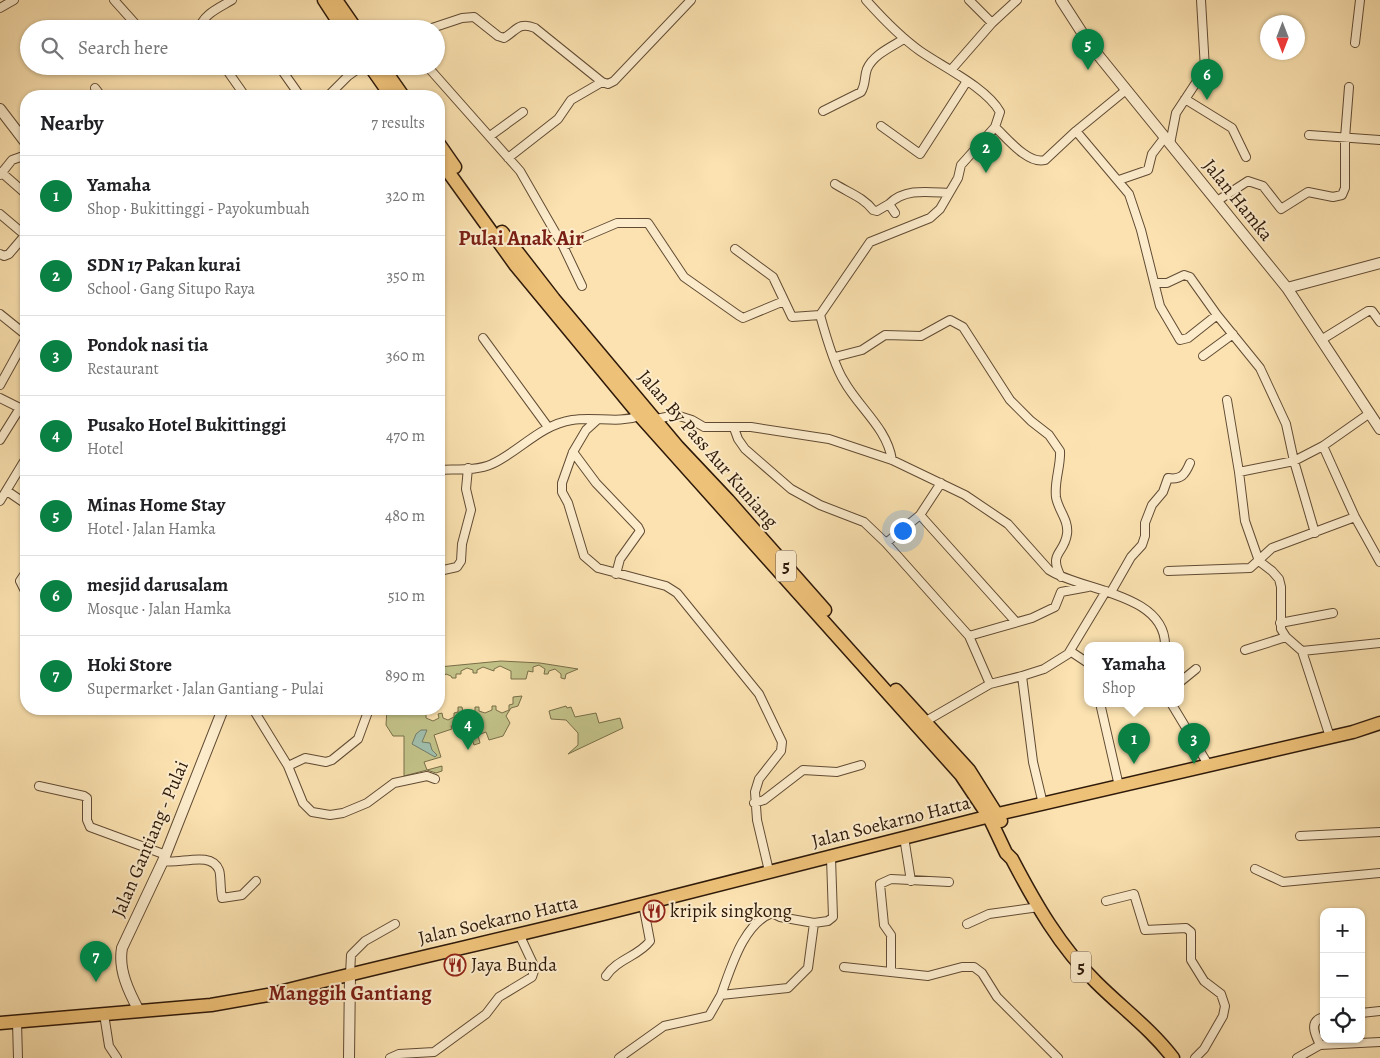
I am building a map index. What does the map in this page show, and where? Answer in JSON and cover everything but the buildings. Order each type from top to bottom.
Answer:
[{"type":"main road","points":[[324,0],[337,20]]},
{"type":"main road","points":[[336,0],[350,20]]},
{"type":"main road","points":[[376,75],[387,90]]},
{"type":"main road","points":[[388,75],[399,90]]},
{"type":"main road","name":"Jalan By Pass Aur Kuniang","points":[[445,152],[569,323],[640,416],[719,497]]},
{"type":"main road","name":"Jalan By Pass Aur Kuniang","points":[[445,167],[516,266],[569,323]]},
{"type":"main road","name":"Jalan By Pass Aur Kuniang","points":[[582,339],[656,419],[719,497],[879,678],[994,816]]},
{"type":"main road","name":"Jalan By Pass Aur Kuniang","points":[[879,678],[926,721],[969,770],[994,816]]},
{"type":"main road","name":"Jalan Soekarno Hatta","points":[[0,1023],[230,1002],[643,904],[769,871],[831,858],[904,837],[1209,766],[1380,723]]},
{"type":"main road","name":"5","points":[[994,816],[1006,853],[1012,858],[1039,908],[1074,959],[1152,1034],[1173,1058]]},
{"type":"street","points":[[0,8],[14,0]]},
{"type":"street","points":[[114,0],[132,20]]},
{"type":"street","points":[[203,20],[232,0]]},
{"type":"street","points":[[445,24],[462,18],[474,17],[504,38],[518,26],[529,25],[602,82],[608,84],[614,81],[691,0]]},
{"type":"street","points":[[820,315],[870,242],[930,218],[940,209],[958,178],[961,164],[995,127],[1000,114],[998,107],[967,81],[904,39],[866,0]]},
{"type":"street","points":[[969,0],[992,23]]},
{"type":"street","points":[[951,70],[992,23],[1017,0]]},
{"type":"street","points":[[1118,180],[1148,170],[1152,154],[1167,141],[1174,119],[1184,99],[1203,74],[1206,64],[1201,0]]},
{"type":"street","points":[[1356,43],[1360,0]]},
{"type":"street","name":"Jalan Hamka","points":[[1065,1],[1090,45],[1287,288],[1380,429]]},
{"type":"street","points":[[823,111],[861,92],[865,86],[866,74],[872,60],[904,39]]},
{"type":"street","points":[[230,75],[241,90]]},
{"type":"street","points":[[285,75],[296,90]]},
{"type":"street","points":[[334,90],[349,75]]},
{"type":"street","points":[[435,75],[522,174],[563,246],[582,286]]},
{"type":"street","points":[[881,126],[920,154],[967,81]]},
{"type":"street","points":[[508,158],[558,119],[570,100],[602,82]]},
{"type":"street","points":[[1217,201],[1248,181],[1263,186],[1281,209],[1308,192],[1338,197],[1342,195],[1345,188],[1345,138],[1349,87]]},
{"type":"street","points":[[995,127],[1024,153],[1040,161],[1045,160],[1076,131],[1126,90]]},
{"type":"street","points":[[1184,99],[1232,128],[1246,157]]},
{"type":"street","points":[[0,108],[20,135]]},
{"type":"street","points":[[490,136],[523,112]]},
{"type":"street","points":[[1076,131],[1118,180],[1133,202],[1160,306],[1180,340],[1188,338],[1217,315]]},
{"type":"street","points":[[1308,135],[1380,140]]},
{"type":"street","points":[[20,157],[12,160],[1,174],[20,189]]},
{"type":"street","points":[[835,184],[851,194],[862,198],[873,210],[878,211],[889,204],[894,198],[908,193],[949,193]]},
{"type":"street","points":[[889,204],[894,213]]},
{"type":"street","points":[[0,214],[20,230]]},
{"type":"street","points":[[563,246],[617,223],[648,223],[684,277],[743,318],[784,301]]},
{"type":"street","points":[[1,257],[9,254],[20,242]]},
{"type":"street","points":[[735,249],[773,277],[792,317],[820,315]]},
{"type":"street","points":[[1287,288],[1380,263]]},
{"type":"street","points":[[1155,283],[1168,283],[1184,275],[1190,277],[1217,315],[1260,368],[1286,424],[1294,462],[1315,533]]},
{"type":"street","points":[[1321,340],[1368,311],[1372,311],[1380,322]]},
{"type":"street","points":[[0,314],[20,332]]},
{"type":"street","points":[[820,315],[844,381],[874,420],[888,445],[892,460]]},
{"type":"street","points":[[835,357],[862,350],[885,335],[921,336],[950,320],[963,327],[1010,400],[1031,421],[1049,435],[1060,451],[1056,495],[1067,530],[1066,538],[1055,558],[1055,565],[1061,577]]},
{"type":"street","points":[[1203,356],[1233,334]]},
{"type":"street","points":[[483,338],[548,427]]},
{"type":"street","points":[[0,385],[20,348]]},
{"type":"street","points":[[0,398],[20,408]]},
{"type":"street","points":[[1227,400],[1245,521],[1259,561],[1276,575],[1281,587],[1280,623],[1286,637],[1302,651],[1330,737]]},
{"type":"street","points":[[0,440],[20,413]]},
{"type":"street","points":[[1239,472],[1294,462],[1323,446],[1370,413]]},
{"type":"street","points":[[656,419],[676,415],[692,420],[704,427],[751,427],[829,439],[892,460],[964,495],[1008,524],[1049,570],[1061,577],[1093,586],[1129,601],[1156,619],[1165,642]]},
{"type":"street","points":[[445,470],[492,464],[548,427],[572,420],[626,421],[640,416]]},
{"type":"street","points":[[597,420],[586,430],[573,452],[564,472],[562,492],[568,503],[584,556],[592,565],[616,574],[666,586],[677,593],[760,694],[782,742],[782,747],[758,779],[754,803],[769,871]]},
{"type":"street","points":[[734,428],[745,450],[790,489],[820,505],[864,522],[886,543],[970,636],[990,684]]},
{"type":"street","points":[[1323,446],[1355,517],[1380,562]]},
{"type":"street","points":[[573,452],[596,483],[638,527],[640,532],[620,559],[616,574]]},
{"type":"street","points":[[926,721],[990,684],[1022,676],[1053,665],[1070,651],[1131,557],[1142,545],[1145,536],[1145,523],[1152,505],[1163,492],[1166,480],[1168,478],[1176,479],[1182,477],[1190,463]]},
{"type":"street","points":[[0,501],[20,468]]},
{"type":"street","points":[[445,570],[457,567],[461,561],[462,544],[471,510],[466,488],[468,468]]},
{"type":"street","points":[[886,543],[920,515],[941,483]]},
{"type":"street","points":[[6,491],[20,500]]},
{"type":"street","points":[[920,515],[1016,622]]},
{"type":"street","points":[[1168,571],[1250,568],[1272,548],[1355,517]]},
{"type":"street","points":[[970,636],[1032,618],[1055,607],[1061,592],[1065,590],[1093,586]]},
{"type":"street","points":[[1280,623],[1333,613]]},
{"type":"street","points":[[1245,650],[1286,637]]},
{"type":"street","points":[[1302,651],[1380,643]]},
{"type":"street","points":[[1070,651],[1084,661]]},
{"type":"street","points":[[1184,679],[1196,669]]},
{"type":"street","points":[[1022,676],[1033,762],[1043,804]]},
{"type":"street","points":[[1101,707],[1120,786]]},
{"type":"street","points":[[1173,707],[1209,766]]},
{"type":"street","name":"Jalan Gantiang - Pulai","points":[[139,1011],[126,984],[120,956],[125,940],[164,858],[221,715]]},
{"type":"street","points":[[257,715],[288,766],[303,803],[318,814],[343,813],[357,809],[394,783],[427,776],[435,779]]},
{"type":"street","points":[[288,766],[305,758],[326,762],[332,760],[358,739],[367,715]]},
{"type":"street","points":[[754,803],[764,800],[803,770],[836,772],[862,765]]},
{"type":"street","points":[[39,786],[84,796],[86,798],[88,825],[90,828],[178,863],[204,859],[214,864],[220,871],[219,885],[222,898],[242,895],[256,881]]},
{"type":"street","points":[[1300,836],[1380,832]]},
{"type":"street","points":[[904,837],[911,881]]},
{"type":"street","points":[[620,1058],[664,1026],[709,1016],[721,994],[741,943],[761,920],[772,914],[780,918],[814,923],[828,921],[833,917],[831,858]]},
{"type":"street","points":[[1255,868],[1283,882],[1380,872]]},
{"type":"street","points":[[891,972],[891,935],[884,924],[880,887],[886,880],[949,882]]},
{"type":"street","points":[[1106,901],[1134,894],[1144,930],[1186,928],[1191,932],[1190,960],[1204,981],[1221,994],[1225,1006],[1223,1016],[1204,1049],[1195,1058]]},
{"type":"street","points":[[606,976],[613,967],[627,960],[650,940],[643,904]]},
{"type":"street","points":[[967,924],[989,914],[1039,908]]},
{"type":"street","points":[[721,994],[788,988],[808,968],[814,923]]},
{"type":"street","points":[[348,1058],[351,955],[365,940],[395,924]]},
{"type":"street","points":[[390,1058],[399,1054],[434,1052],[486,1014],[499,997],[532,977],[535,971],[534,963],[518,934]]},
{"type":"street","points":[[844,966],[928,976],[962,967],[978,970],[997,997],[1058,1058]]},
{"type":"street","points":[[1365,1013],[1380,1011]]},
{"type":"street","points":[[104,1014],[109,1046],[117,1058]]},
{"type":"street","points":[[1320,1018],[1314,1023],[1314,1032],[1320,1045]]},
{"type":"street","points":[[17,1022],[18,1058]]},
{"type":"street","points":[[1297,1058],[1320,1045],[1380,1042]]},
{"type":"green space","points":[[501,661],[540,663],[578,669],[566,674],[565,679],[561,678],[561,674],[555,669],[549,671],[548,674],[544,674],[545,669],[539,665],[533,667],[533,672],[528,671],[526,679],[511,679],[511,671],[500,666],[494,669],[494,671],[483,667],[477,670],[477,673],[473,673],[473,670],[467,668],[461,671],[461,674],[456,674],[456,678],[452,678],[445,675],[445,666]]},
{"type":"green space","points":[[522,696],[518,706],[511,708],[506,716],[510,723],[503,736],[489,740],[486,732],[478,735],[480,743],[474,745],[468,728],[461,727],[459,724],[451,726],[452,729],[434,735],[441,757],[424,762],[427,770],[404,776],[404,736],[393,736],[386,725],[387,715],[426,715],[426,718],[433,721],[439,718],[438,715],[442,715],[443,718],[448,720],[454,717],[454,713],[458,712],[458,707],[462,707],[463,712],[469,714],[475,711],[475,707],[479,707],[479,711],[485,713],[492,710],[492,706],[496,706],[496,710],[502,713],[509,710],[509,705],[513,704],[513,697]]},
{"type":"green space","points":[[566,706],[567,708],[571,707],[575,717],[596,713],[599,723],[620,718],[623,728],[568,754],[578,745],[578,733],[566,720],[551,719],[549,711]]},
{"type":"green space","points":[[442,766],[442,771],[436,773],[427,770]]},
{"type":"shaded area","points":[[421,730],[427,730],[422,742],[430,743],[432,750],[437,755],[435,757],[412,744],[416,734]]},
{"type":"place","name":"Minas Home Stay","points":[[1088,70]]},
{"type":"place","name":"mesjid darusalam","points":[[1207,100]]},
{"type":"place","name":"SDN 17 Pakan kurai","points":[[986,173]]},
{"type":"place","name":"Pusako Hotel Bukittinggi","points":[[468,750]]},
{"type":"place","name":"Yamaha","points":[[1134,764]]},
{"type":"place","name":"Pondok nasi tia","points":[[1194,764]]},
{"type":"place","name":"kripik singkong","points":[[654,911]]},
{"type":"place","name":"Jaya Bunda","points":[[455,965]]},
{"type":"place","name":"Hoki Store","points":[[96,982]]},
{"type":"district","name":"Pulai Anak Air","points":[[521,238]]},
{"type":"district","name":"Manggih Gantiang","points":[[350,993]]}]
